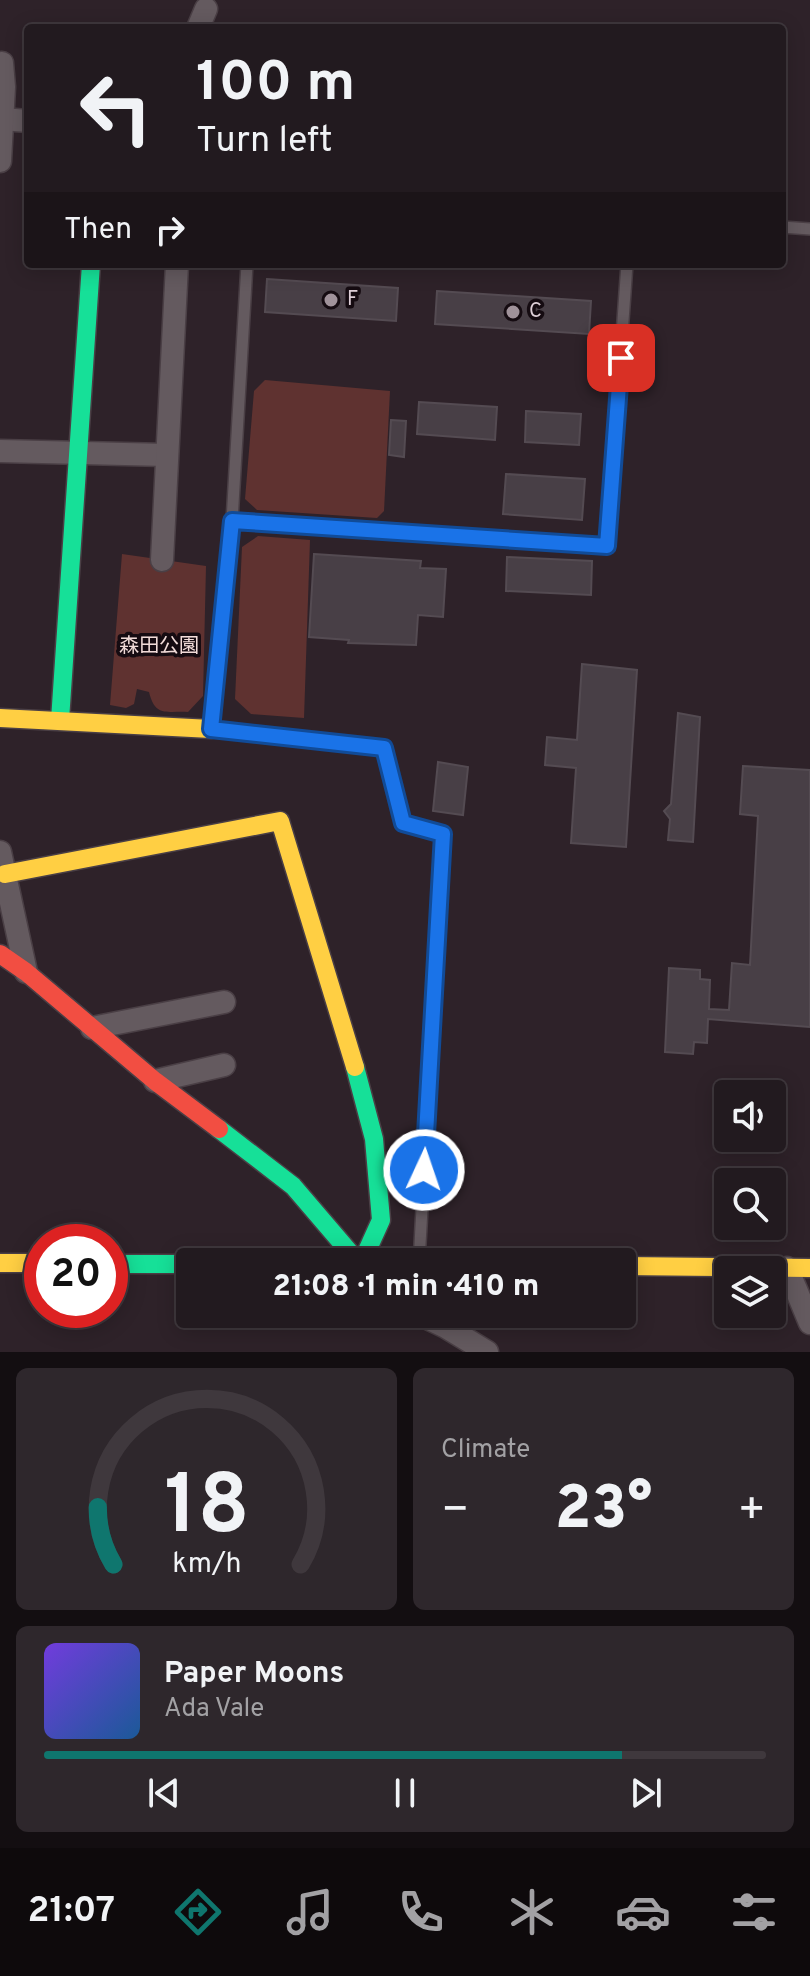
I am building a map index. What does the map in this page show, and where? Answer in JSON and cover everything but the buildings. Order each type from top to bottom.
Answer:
[{"type":"street","points":[[0,161],[2,77]]},
{"type":"street","points":[[2,119],[24,121]]},
{"type":"street","points":[[60,720],[91,268]]},
{"type":"street","points":[[162,560],[177,268]]},
{"type":"street","points":[[0,451],[166,455]]},
{"type":"street","points":[[0,718],[211,729]]},
{"type":"street","points":[[26,972],[2,863],[280,821],[347,1034],[374,1139],[381,1220],[367,1248]]},
{"type":"street","points":[[0,954],[26,972],[155,1081],[293,1186],[348,1248]]},
{"type":"street","points":[[92,1028],[224,1002]]},
{"type":"street","points":[[155,1081],[224,1065]]},
{"type":"street","points":[[0,1263],[24,1263]]},
{"type":"street","points":[[128,1264],[176,1264]]},
{"type":"street","points":[[636,1266],[810,1268]]},
{"type":"street","points":[[787,1268],[810,1323]]},
{"type":"street","points":[[448,1328],[487,1352]]},
{"type":"lane","points":[[786,227],[810,229]]},
{"type":"lane","points":[[247,268],[232,521],[211,729],[384,748],[403,823],[443,834],[420,1248]]},
{"type":"lane","points":[[232,521],[607,546],[627,268]]},
{"type":"green space","points":[[265,380],[390,391],[384,511],[377,518],[257,510],[245,499],[254,391]]},
{"type":"green space","points":[[258,536],[310,540],[304,718],[251,714],[235,699],[242,547]]},
{"type":"green space","name":"森田公園","points":[[122,554],[206,566],[203,696],[188,712],[162,711],[155,706],[149,692],[137,689],[134,704],[126,708],[110,705]]},
{"type":"traffic: fast","points":[[60,720],[91,268]]},
{"type":"traffic: fast","points":[[355,1067],[374,1139],[381,1220],[368,1248]]},
{"type":"traffic: fast","points":[[219,1129],[293,1186],[346,1248]]},
{"type":"traffic: fast","points":[[128,1264],[176,1264]]},
{"type":"traffic: slow","points":[[0,718],[211,729]]},
{"type":"traffic: slow","points":[[5,874],[280,821],[355,1067]]},
{"type":"traffic: slow","points":[[0,1263],[24,1263]]},
{"type":"traffic: slow","points":[[636,1266],[810,1268]]},
{"type":"traffic: jam","points":[[0,954],[26,972],[155,1081],[219,1129]]},
{"type":"place","name":"F","points":[[331,300]]},
{"type":"place","name":"C","points":[[513,312]]},
{"type":"route","points":[[424,1170],[443,834],[403,823],[384,748],[211,729],[232,521],[607,546],[621,358]]}]
